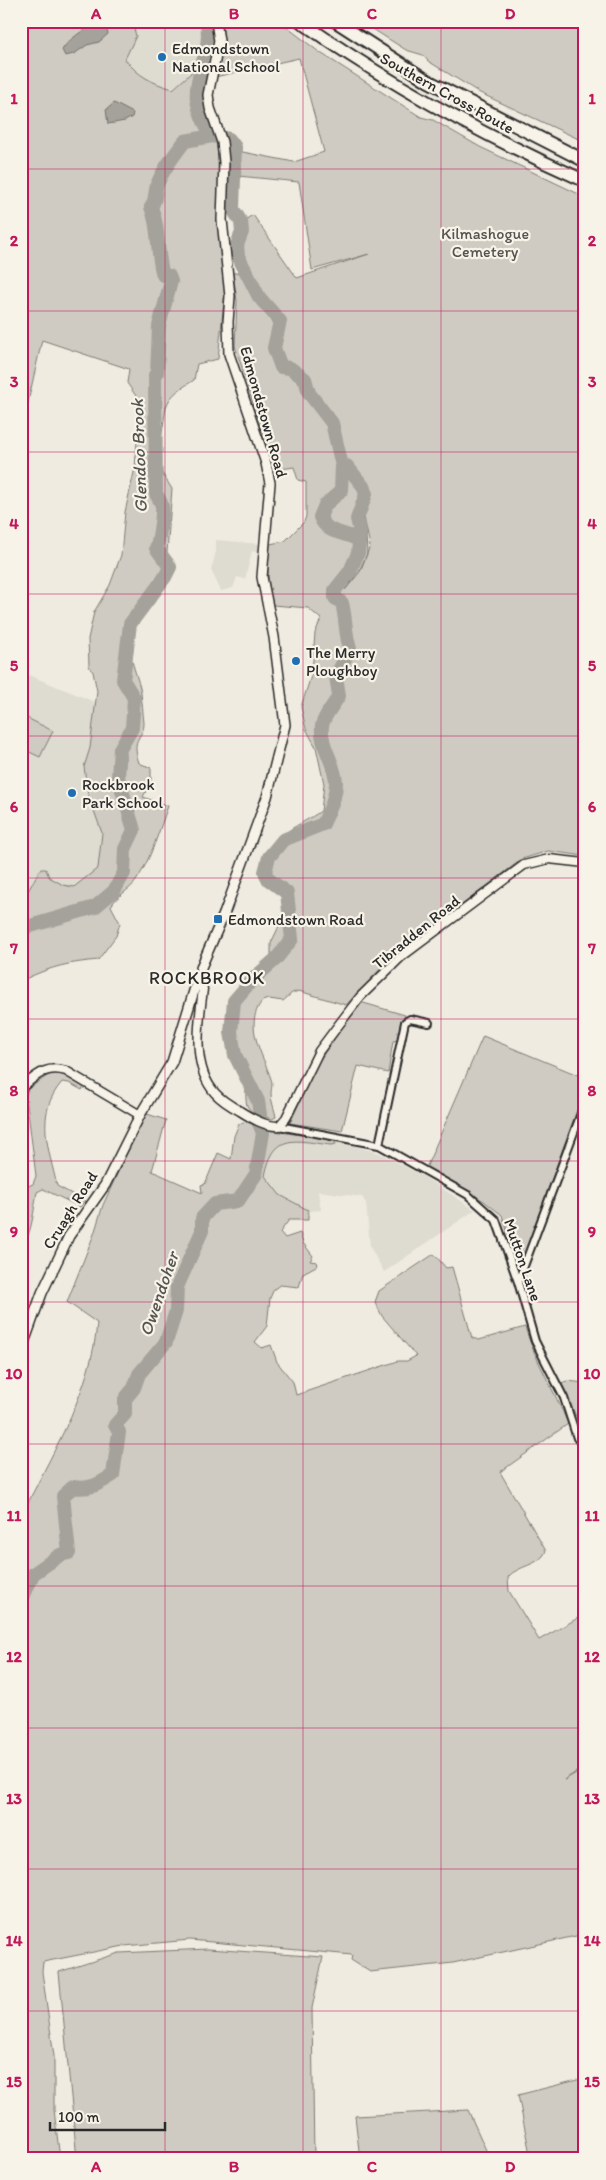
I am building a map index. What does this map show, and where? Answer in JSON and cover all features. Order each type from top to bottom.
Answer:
[{"type":"highway","name":"Southern Cross Route","points":[[300,21],[349,56],[440,111],[585,180]]},
{"type":"highway","name":"Southern Cross Route","points":[[335,21],[428,81],[585,161]]},
{"type":"main road","name":"Edmondstown Road","points":[[140,1115],[172,1062],[197,982],[267,797],[285,725],[274,637],[262,587],[270,483],[266,463],[229,354],[228,322],[230,296],[222,220],[224,162],[221,138],[210,108],[208,95],[219,41],[216,21]]},
{"type":"main road","name":"Cruagh Road","points":[[21,1351],[42,1293],[62,1250],[102,1190],[140,1115]]},
{"type":"street","name":"Tibradden Road","points":[[279,1126],[286,1118],[320,1051],[340,1023],[360,998],[401,957],[524,865],[538,860],[549,859],[585,863]]},
{"type":"street","points":[[197,982],[202,990],[199,1016],[199,1056],[204,1072],[214,1092],[226,1103],[248,1116],[268,1125],[279,1126]]},
{"type":"street","points":[[379,1145],[405,1022],[410,1019],[429,1023]]},
{"type":"street","points":[[21,1088],[41,1071],[56,1068],[66,1071],[140,1115]]},
{"type":"street","points":[[518,1282],[585,1103]]},
{"type":"street","name":"Mutton Lane","points":[[279,1126],[379,1145],[468,1195],[496,1220],[518,1282],[535,1341],[564,1398],[578,1438],[585,1448]]},
{"type":"shaded area","name":"Edmondstown National School","points":[[170,21],[201,21],[202,29],[212,28],[213,32],[202,34],[203,47],[190,74],[173,89],[124,85],[125,59],[136,36],[133,25]]},
{"type":"shaded area","points":[[94,22],[105,24],[108,34],[99,42],[87,45],[74,54],[65,56],[62,50],[65,45]]},
{"type":"shaded area","points":[[114,103],[133,113],[132,117],[125,121],[108,124],[106,110]]},
{"type":"shaded area","points":[[216,540],[260,544],[259,553],[252,551],[245,579],[237,577],[233,588],[221,591],[211,570],[216,552]]},
{"type":"shaded area","name":"Rockbrook Park School","points":[[21,672],[95,702],[120,749],[125,849],[21,932]]},
{"type":"shaded area","points":[[283,1131],[334,1140],[379,1153],[423,1176],[475,1210],[384,1272],[370,1247],[366,1203],[362,1197],[318,1191],[321,1210],[255,1216],[263,1133]]},
{"type":"green space","points":[[21,21],[170,21],[133,25],[136,36],[125,59],[146,78],[173,89],[190,74],[199,56],[208,61],[201,95],[201,107],[203,116],[217,145],[226,282],[218,359],[197,364],[194,380],[174,394],[166,407],[157,465],[172,489],[167,552],[172,576],[139,620],[134,628],[130,643],[131,657],[140,686],[144,723],[137,743],[137,754],[139,763],[151,768],[151,781],[143,797],[168,806],[146,864],[136,881],[111,906],[120,923],[116,936],[98,960],[78,962],[44,971],[25,979],[21,992],[21,904],[38,873],[41,869],[46,869],[49,877],[63,885],[74,887],[98,868],[102,833],[88,794],[84,767],[90,748],[97,691],[93,672],[89,666],[88,639],[94,612],[110,585],[121,555],[125,512],[135,468],[138,428],[136,396],[127,383],[129,369],[42,340],[21,433]]},
{"type":"green space","name":"Kilmashogue Cemetery","points":[[221,21],[279,21],[319,52],[421,117],[433,120],[480,147],[585,197],[585,856],[548,851],[522,859],[387,962],[346,1005],[299,991],[292,993],[283,1001],[269,999],[262,1001],[254,1020],[254,1030],[272,1081],[271,1097],[276,1117],[272,1119],[252,1112],[247,1106],[245,1070],[243,1061],[229,1033],[228,1017],[233,997],[241,984],[271,959],[271,943],[281,922],[285,894],[267,883],[263,878],[266,859],[282,836],[321,811],[324,784],[316,747],[306,729],[301,707],[312,673],[315,633],[321,619],[308,608],[273,605],[268,575],[270,544],[285,541],[304,522],[306,516],[306,482],[298,480],[294,467],[274,470],[235,346],[237,301],[233,273],[254,271],[250,270],[241,256],[243,221],[253,215],[297,278],[369,254],[312,270],[299,182],[228,175],[227,149],[294,162],[324,152],[299,58],[215,77],[224,37]],"holes":[[[369,491],[364,517],[370,546],[367,554],[363,517]],[[367,555],[360,572],[345,590],[359,571]]]},
{"type":"green space","points":[[360,21],[585,21],[585,142],[480,93],[428,61],[423,55],[406,50]]},
{"type":"green space","points":[[21,715],[53,731],[40,757],[21,748]]},
{"type":"green space","points":[[360,1002],[405,1015],[399,1040],[393,1041],[388,1073],[358,1066],[342,1131],[290,1123],[317,1064]]},
{"type":"green space","points":[[483,1036],[585,1078],[585,1088],[521,1264],[517,1261],[502,1215],[484,1201],[426,1168]]},
{"type":"green space","points":[[53,1072],[59,1072],[85,1085],[82,1090],[69,1083],[62,1082],[53,1094],[48,1107],[46,1132],[57,1186],[85,1201],[80,1207],[43,1189],[37,1192],[28,1236],[21,1246],[21,1189],[33,1184],[36,1176],[26,1096],[28,1089]]},
{"type":"green space","points":[[147,1114],[166,1120],[152,1171],[202,1193],[201,1185],[205,1184],[218,1153],[231,1159],[234,1136],[239,1124],[247,1122],[267,1130],[334,1140],[336,1144],[331,1145],[297,1141],[280,1145],[269,1162],[265,1176],[280,1195],[308,1210],[308,1220],[289,1220],[280,1232],[285,1238],[300,1233],[303,1243],[313,1256],[310,1261],[317,1262],[318,1265],[303,1273],[299,1287],[280,1285],[274,1289],[270,1298],[267,1326],[255,1342],[262,1348],[271,1345],[277,1362],[293,1382],[296,1395],[398,1361],[407,1361],[416,1356],[382,1316],[375,1302],[379,1291],[434,1254],[446,1268],[452,1267],[472,1338],[479,1340],[525,1327],[534,1352],[568,1424],[500,1472],[546,1551],[539,1560],[517,1570],[508,1577],[509,1591],[539,1640],[585,1614],[585,1766],[564,1780],[583,1769],[585,1934],[453,1963],[370,1972],[351,1960],[352,1955],[190,1940],[124,1946],[43,1962],[42,1972],[54,2056],[54,2110],[60,2159],[21,2159],[21,1507],[27,1505],[71,1417],[88,1371],[97,1323],[67,1302],[94,1234],[103,1205],[141,1122]]},
{"type":"green space","points":[[567,1381],[585,1383],[585,1426],[580,1425],[561,1383]]},
{"type":"green space","points":[[208,1949],[323,1957],[312,2008],[314,2159],[77,2159],[59,1972],[119,1953]]},
{"type":"green space","points":[[585,2078],[585,2159],[531,2159],[518,2095]]},
{"type":"green space","points":[[468,2110],[490,2159],[360,2159],[355,2116]]},
{"type":"waterway","name":"Owendoher","points":[[206,21],[208,41],[198,80],[197,100],[199,109],[212,136],[229,139],[235,147],[233,209],[241,222],[242,232],[237,245],[238,256],[259,297],[280,321],[274,348],[281,367],[290,368],[305,379],[309,393],[332,423],[342,466],[341,491],[325,505],[320,517],[323,523],[331,530],[358,540]]},
{"type":"waterway","name":"Glendoo Brook","points":[[21,932],[27,927],[95,907],[114,891],[124,873],[125,849],[134,830],[118,777],[120,749],[132,728],[134,698],[123,680],[130,624],[165,577],[170,567],[156,548],[162,506],[156,494],[155,375],[157,373],[159,326],[171,281],[169,276],[163,275],[159,258],[156,223],[151,207],[162,173],[185,141],[212,136]]},
{"type":"waterway","name":"Owendoher","points":[[21,1602],[33,1574],[60,1555],[69,1553],[63,1496],[73,1487],[84,1488],[94,1486],[113,1475],[119,1432],[115,1425],[125,1414],[125,1399],[134,1388],[139,1374],[166,1342],[176,1311],[177,1287],[202,1231],[202,1218],[215,1204],[238,1201],[256,1174],[263,1133],[258,1121],[260,1115],[258,1101],[235,1055],[231,1032],[234,1001],[252,980],[276,959],[292,939],[287,893],[268,879],[265,872],[269,857],[283,840],[323,824],[335,794],[334,769],[323,741],[322,726],[327,714],[339,696],[336,676],[350,649],[342,603],[335,598],[335,590],[350,571],[358,553],[360,532],[357,519],[366,494],[363,486],[347,466],[342,466]]},
{"type":"place","name":"Edmondstown National School","points":[[162,57]]},
{"type":"place","name":"The Merry Ploughboy","points":[[296,661]]},
{"type":"place","name":"Rockbrook Park School","points":[[72,793]]},
{"type":"place","name":"Edmondstown Road","points":[[218,919]]},
{"type":"district","name":"ROCKBROOK","points":[[207,978]]}]
